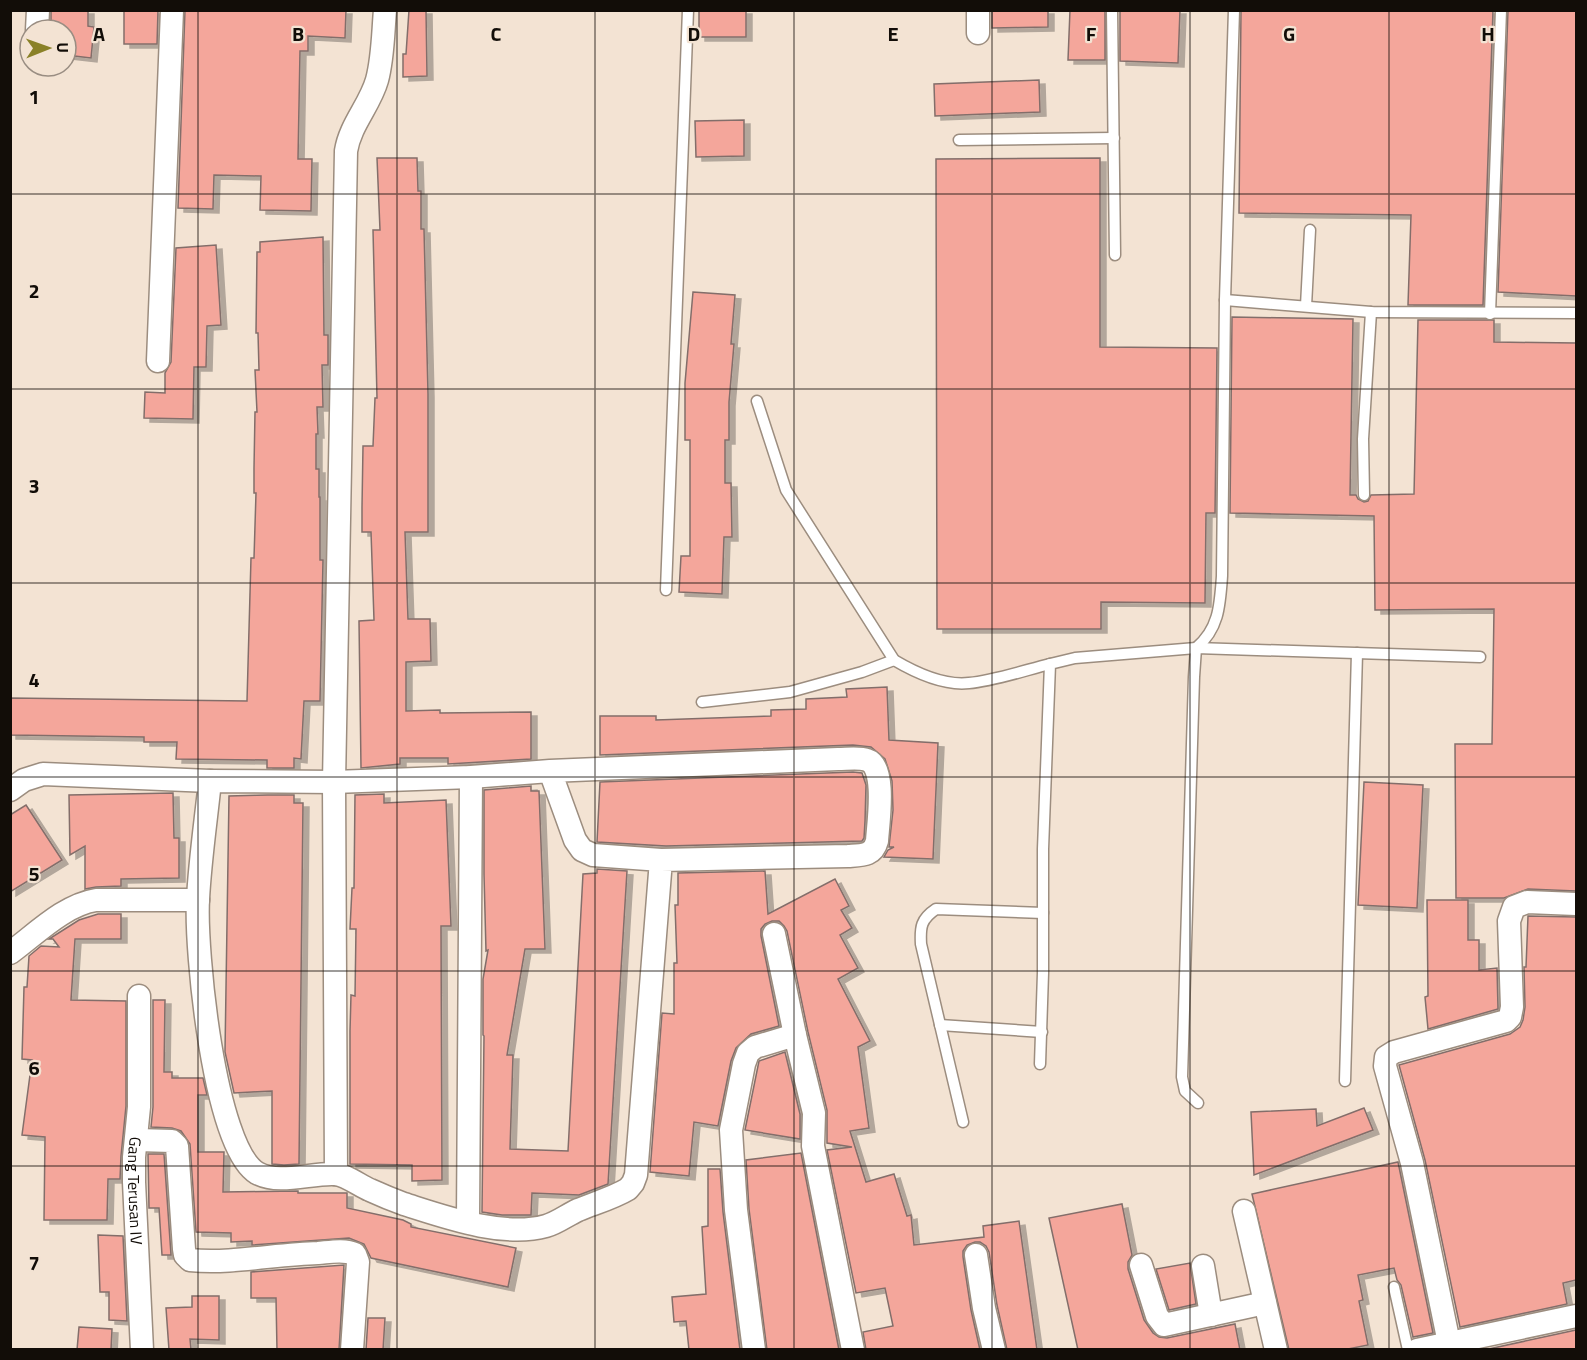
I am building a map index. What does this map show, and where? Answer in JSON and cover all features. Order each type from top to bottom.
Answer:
[{"type":"street","points":[[158,362],[172,10]]},
{"type":"street","points":[[336,1174],[334,782],[346,152],[348,140],[378,78],[385,10]]},
{"type":"street","points":[[10,790],[24,780],[43,774],[210,781],[334,782],[471,777],[550,771],[838,759],[867,760],[876,766],[879,777],[877,841],[874,849],[868,854],[770,859],[661,860],[593,855],[582,850],[575,840],[550,771]]},
{"type":"street","points":[[468,1221],[471,777]]},
{"type":"street","points":[[210,781],[198,900],[201,978],[211,1051],[235,1143],[245,1162],[258,1173],[275,1178],[336,1174],[394,1200],[493,1228],[524,1230],[547,1226],[622,1193],[633,1183],[637,1164],[661,860]]},
{"type":"street","points":[[10,953],[71,908],[85,902],[96,900],[198,900]]},
{"type":"street","points":[[1449,1343],[1412,1163],[1384,1066],[1386,1057],[1394,1052],[1506,1021],[1510,1017],[1512,1007],[1509,921],[1514,907],[1527,902],[1576,904]]},
{"type":"street","points":[[774,934],[814,1113],[813,1146],[853,1350]]},
{"type":"street","name":"Gang Terusan IV","points":[[139,996],[139,1107],[134,1182],[142,1350]]},
{"type":"street","points":[[754,1350],[736,1209],[731,1130],[748,1053],[755,1047],[795,1035]]},
{"type":"street","points":[[137,1140],[172,1141],[177,1146],[184,1249],[185,1255],[190,1260],[231,1260],[330,1252],[355,1254],[358,1262],[352,1350]]},
{"type":"street","points":[[1244,1211],[1276,1350]]},
{"type":"street","points":[[976,1255],[984,1308],[994,1350]]},
{"type":"street","points":[[1141,1265],[1156,1316],[1161,1323],[1167,1325],[1265,1304]]},
{"type":"street","points":[[1203,1266],[1211,1315]]},
{"type":"street","points":[[1416,1350],[1576,1316]]},
{"type":"lane","points":[[666,590],[688,10]]},
{"type":"lane","points":[[1112,10],[1115,255]]},
{"type":"lane","points":[[1198,1103],[1185,1091],[1182,1077],[1196,648],[1207,639],[1214,625],[1220,600],[1225,300],[1234,10]]},
{"type":"lane","points":[[1490,314],[1501,10]]},
{"type":"lane","points":[[959,140],[1114,138]]},
{"type":"lane","points":[[1306,306],[1310,230]]},
{"type":"lane","points":[[1225,300],[1371,312],[1576,313]]},
{"type":"lane","points":[[1364,495],[1363,439],[1371,312]]},
{"type":"lane","points":[[757,401],[786,490],[894,660],[915,673],[938,680],[968,684],[1075,658],[1196,648],[1480,657]]},
{"type":"lane","points":[[1345,1081],[1357,653]]},
{"type":"lane","points":[[702,702],[790,692],[862,672],[894,660]]},
{"type":"lane","points":[[1040,1064],[1046,751],[1050,664]]},
{"type":"lane","points":[[963,1122],[921,944],[920,928],[925,916],[936,909],[1042,913]]},
{"type":"lane","points":[[940,1025],[1041,1032]]},
{"type":"lane","points":[[1394,1287],[1407,1350]]},
{"type":"building","points":[[51,10],[88,10],[88,26],[94,27],[91,58],[78,56],[78,18],[51,18]]},
{"type":"building","points":[[124,10],[158,10],[157,44],[124,44]]},
{"type":"building","points":[[185,10],[346,10],[345,38],[308,36],[308,51],[300,51],[298,159],[312,159],[311,211],[260,210],[261,176],[214,175],[213,209],[178,208]]},
{"type":"building","points":[[409,10],[426,10],[427,76],[403,77],[403,54],[406,54]]},
{"type":"building","points":[[699,10],[746,10],[746,37],[699,37]]},
{"type":"building","points":[[992,10],[1048,10],[1048,27],[992,28]]},
{"type":"building","points":[[1070,10],[1105,10],[1105,60],[1068,60]]},
{"type":"building","points":[[1120,10],[1180,10],[1178,63],[1120,61]]},
{"type":"building","points":[[1241,10],[1493,10],[1483,305],[1408,305],[1411,215],[1239,213]]},
{"type":"building","points":[[1508,10],[1576,10],[1576,296],[1498,292]]},
{"type":"building","points":[[1039,80],[1040,112],[935,116],[934,84]]},
{"type":"building","points":[[744,120],[744,156],[696,157],[695,121]]},
{"type":"building","points":[[377,158],[417,158],[418,191],[421,191],[421,229],[424,229],[428,394],[428,532],[405,532],[408,619],[430,619],[431,661],[406,662],[406,711],[531,712],[531,759],[448,764],[448,758],[400,758],[400,764],[361,768],[359,621],[374,620],[371,532],[362,532],[362,507],[363,446],[373,446],[375,398],[377,398],[373,230],[380,230]]},
{"type":"building","points":[[1100,158],[1100,347],[1217,348],[1215,513],[1206,513],[1205,603],[1101,602],[1101,629],[937,629],[936,159]]},
{"type":"building","points":[[323,237],[324,335],[328,335],[328,365],[322,365],[323,407],[317,407],[318,434],[316,434],[316,469],[319,469],[320,497],[320,560],[323,560],[320,701],[304,701],[301,759],[294,758],[294,768],[267,768],[267,760],[176,759],[177,742],[144,742],[144,737],[10,735],[10,698],[247,701],[251,558],[254,558],[256,493],[254,493],[255,412],[257,412],[255,370],[259,370],[258,333],[256,333],[257,252],[260,252],[260,242]]},
{"type":"building","points":[[216,245],[221,325],[207,326],[206,367],[194,367],[193,419],[144,418],[145,392],[165,393],[165,373],[171,362],[176,248]]},
{"type":"building","points":[[693,292],[735,295],[731,344],[734,344],[729,402],[729,440],[725,440],[725,483],[731,483],[732,537],[724,537],[722,594],[679,592],[681,556],[690,556],[690,440],[685,440],[685,383]]},
{"type":"building","points":[[1232,317],[1353,319],[1350,495],[1356,495],[1364,502],[1368,501],[1371,495],[1414,494],[1418,320],[1494,320],[1494,342],[1576,343],[1576,891],[1528,889],[1504,898],[1456,898],[1455,744],[1492,744],[1494,609],[1375,610],[1374,516],[1230,513]]},
{"type":"building","points":[[887,687],[889,740],[938,743],[933,859],[884,857],[888,850],[894,847],[889,847],[893,810],[892,781],[885,759],[871,747],[853,745],[600,755],[600,716],[656,716],[656,720],[771,716],[771,710],[806,709],[806,699],[847,697],[846,689]]},
{"type":"building","points":[[862,773],[866,785],[862,841],[666,846],[597,842],[600,782]]},
{"type":"building","points":[[1364,782],[1423,785],[1417,908],[1358,905]]},
{"type":"building","points":[[531,786],[531,791],[539,791],[545,949],[525,949],[507,1055],[513,1055],[510,1149],[568,1151],[583,874],[597,873],[597,869],[627,871],[608,1184],[579,1195],[532,1193],[531,1215],[502,1215],[482,1212],[483,979],[488,950],[486,951],[484,790]]},
{"type":"building","points":[[173,793],[174,838],[179,838],[179,878],[121,879],[121,886],[85,889],[85,846],[70,855],[69,795]]},
{"type":"building","points":[[384,794],[384,803],[446,800],[451,926],[441,926],[442,1180],[412,1181],[412,1165],[350,1164],[350,1031],[351,995],[355,996],[356,929],[350,929],[352,888],[354,888],[355,795]]},
{"type":"building","points":[[294,795],[294,803],[303,803],[299,1164],[284,1165],[272,1164],[272,1091],[234,1093],[225,1052],[229,796]]},
{"type":"building","points":[[26,805],[62,860],[10,892],[10,815]]},
{"type":"building","points":[[765,871],[768,914],[835,879],[849,906],[841,910],[852,928],[840,935],[858,968],[838,979],[870,1041],[858,1047],[869,1128],[850,1131],[866,1182],[894,1174],[907,1216],[911,1215],[914,1245],[984,1237],[983,1226],[1019,1221],[1037,1350],[1007,1350],[989,1252],[986,1246],[975,1242],[967,1245],[963,1251],[963,1257],[980,1350],[866,1350],[863,1332],[893,1326],[885,1288],[856,1293],[827,1150],[852,1147],[827,1143],[827,1110],[787,931],[779,921],[765,924],[761,929],[761,936],[779,1026],[751,1034],[736,1048],[731,1061],[718,1126],[694,1122],[689,1176],[650,1172],[662,1013],[674,1014],[674,963],[677,963],[675,905],[678,905],[678,873]]},
{"type":"building","points":[[1427,900],[1468,900],[1468,940],[1479,940],[1479,970],[1497,968],[1498,1009],[1428,1029],[1425,997],[1428,996]]},
{"type":"building","points":[[98,914],[121,914],[121,939],[75,939],[71,1000],[126,1001],[126,1106],[120,1179],[108,1179],[107,1220],[44,1220],[45,1137],[22,1135],[32,1060],[22,1059],[24,987],[27,987],[29,956],[41,946],[59,947],[53,939],[49,939],[79,920]]},
{"type":"building","points":[[1528,916],[1576,917],[1576,1280],[1563,1283],[1567,1304],[1460,1327],[1425,1160],[1399,1065],[1510,1034],[1520,1027],[1525,1007],[1524,967],[1526,967]]},
{"type":"building","points":[[153,1000],[165,1000],[164,1072],[172,1072],[172,1078],[203,1078],[207,1095],[198,1095],[198,1152],[224,1152],[223,1192],[347,1193],[347,1208],[403,1220],[411,1224],[411,1227],[516,1248],[508,1287],[371,1258],[364,1244],[349,1238],[252,1245],[252,1241],[231,1242],[231,1233],[196,1232],[190,1144],[181,1131],[151,1127]]},
{"type":"building","points":[[785,1052],[800,1114],[800,1139],[745,1130],[759,1061]]},
{"type":"building","points":[[1364,1108],[1373,1130],[1254,1175],[1251,1112],[1316,1109],[1317,1126]]},
{"type":"building","points":[[801,1153],[839,1350],[767,1350],[749,1209],[746,1160]]},
{"type":"building","points":[[148,1154],[164,1154],[171,1255],[162,1255],[159,1208],[149,1208]]},
{"type":"building","points":[[1398,1162],[1433,1333],[1413,1337],[1401,1285],[1394,1268],[1358,1275],[1363,1300],[1359,1301],[1368,1345],[1343,1350],[1289,1350],[1252,1194]]},
{"type":"building","points":[[708,1169],[720,1169],[740,1350],[689,1350],[686,1321],[674,1322],[672,1297],[706,1294],[702,1227],[708,1226]]},
{"type":"building","points":[[1122,1204],[1132,1255],[1128,1262],[1128,1269],[1144,1320],[1153,1333],[1167,1338],[1235,1324],[1240,1350],[1078,1350],[1049,1218]]},
{"type":"building","points":[[98,1235],[123,1236],[127,1321],[109,1320],[109,1292],[100,1292]]},
{"type":"building","points":[[1190,1263],[1196,1304],[1169,1310],[1156,1269]]},
{"type":"building","points":[[344,1265],[339,1350],[277,1350],[276,1298],[251,1298],[251,1272]]},
{"type":"building","points":[[192,1296],[219,1296],[219,1340],[190,1339],[191,1350],[169,1350],[166,1308],[192,1307]]},
{"type":"building","points":[[368,1318],[385,1318],[383,1350],[366,1350]]},
{"type":"building","points":[[79,1327],[112,1329],[111,1350],[77,1350]]},
{"type":"building","points":[[1576,1330],[1576,1350],[1484,1350]]}]
